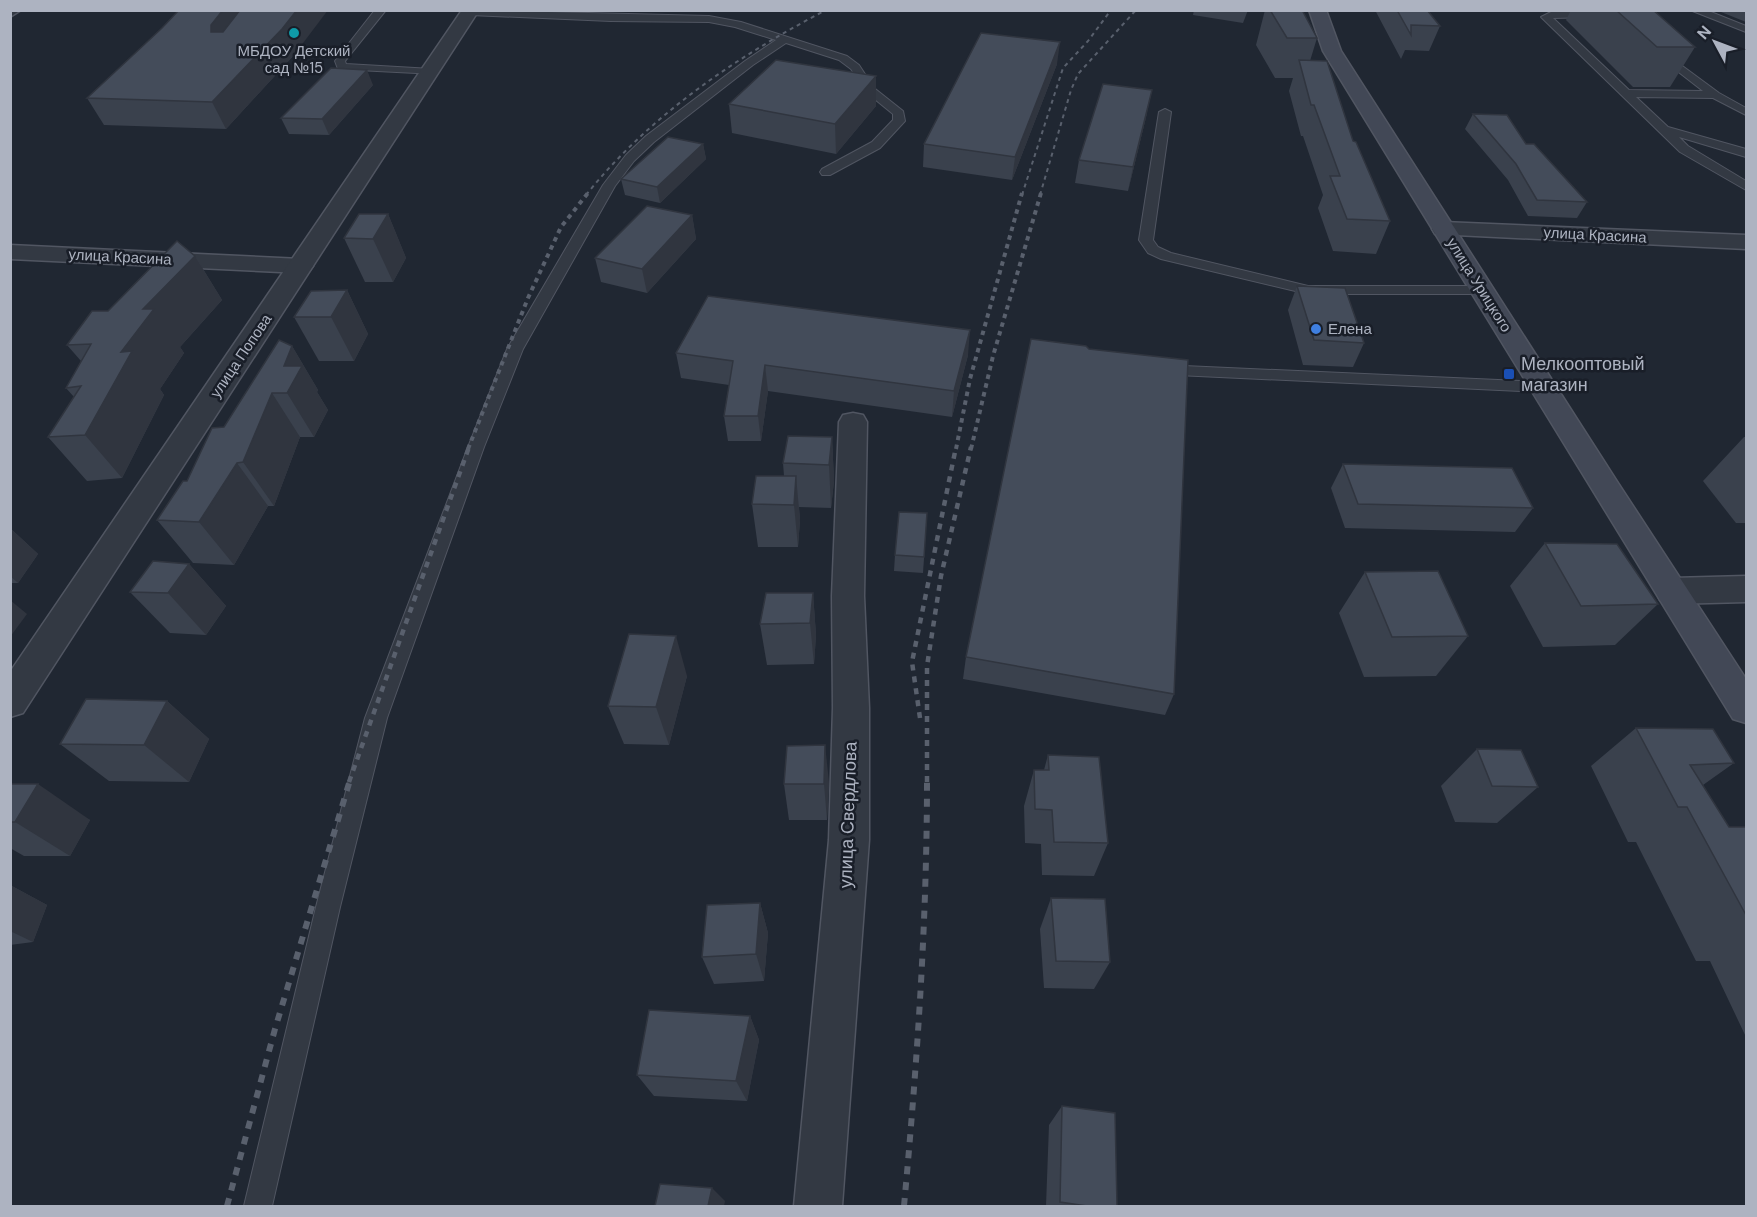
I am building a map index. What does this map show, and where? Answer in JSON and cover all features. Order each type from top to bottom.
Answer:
[{"type":"main road","name":"улица Урицкого","points":[[1317,10],[1332,51],[1746,708]]},
{"type":"street","name":"улица Попова","points":[[10,702],[471,11]]},
{"type":"street","name":"улица Красина","points":[[1443,229],[1746,242]]},
{"type":"street","name":"улица Красина","points":[[10,252],[301,266]]},
{"type":"street","name":"улица Свердлова","points":[[819,1206],[849,840],[851,708],[848,596],[853,422]]},
{"type":"street","points":[[1672,591],[1746,589]]},
{"type":"lane","points":[[381,10],[340,61],[342,68],[432,72]]},
{"type":"lane","points":[[1695,10],[1746,29]]},
{"type":"lane","points":[[471,11],[611,18],[709,19],[737,24],[843,58],[855,68],[870,90],[899,113],[899,121],[876,145],[826,172]]},
{"type":"lane","points":[[1609,16],[1553,14],[1546,17],[1661,128],[1697,159],[1746,186]]},
{"type":"lane","points":[[258,1206],[327,907],[376,718],[476,447],[515,349],[609,185],[630,158],[650,139],[740,70],[785,39]]},
{"type":"lane","points":[[1652,46],[1715,95],[1746,112]]},
{"type":"lane","points":[[1624,93],[1715,95]]},
{"type":"lane","points":[[1165,112],[1146,240],[1152,250],[1166,256],[1308,290],[1482,290]]},
{"type":"lane","points":[[1661,128],[1746,153]]},
{"type":"lane","points":[[1150,370],[1543,387]]},
{"type":"building","points":[[179,10],[223,10],[211,25],[211,32],[223,32],[240,10],[297,10],[282,29],[212,102],[87,98],[162,28]]},
{"type":"building","points":[[1270,10],[1302,10],[1317,38],[1287,38]]},
{"type":"building","points":[[1397,10],[1427,10],[1440,26],[1411,25],[1411,35]]},
{"type":"building","points":[[1616,10],[1653,10],[1695,47],[1657,47]]},
{"type":"building","points":[[981,33],[1060,42],[1015,157],[924,144]]},
{"type":"building","points":[[776,60],[876,76],[835,124],[729,104]]},
{"type":"building","points":[[1299,60],[1327,61],[1353,141],[1356,142],[1390,221],[1347,219],[1330,176],[1340,176],[1314,105],[1311,105]]},
{"type":"building","points":[[331,68],[367,70],[322,119],[281,118]]},
{"type":"building","points":[[1103,84],[1152,90],[1133,167],[1079,160]]},
{"type":"building","points":[[1473,114],[1507,115],[1526,144],[1534,144],[1587,202],[1537,200],[1516,164]]},
{"type":"building","points":[[668,137],[703,144],[657,187],[621,179]]},
{"type":"building","points":[[647,206],[692,215],[642,269],[595,258]]},
{"type":"building","points":[[359,214],[388,214],[373,239],[344,238]]},
{"type":"building","points":[[177,241],[195,256],[143,309],[154,309],[121,352],[132,351],[85,435],[48,437],[81,386],[66,388],[91,344],[67,345],[92,311],[108,311]]},
{"type":"building","points":[[1297,286],[1345,288],[1364,343],[1314,340]]},
{"type":"building","points":[[347,290],[331,317],[294,317],[311,291]]},
{"type":"building","points":[[708,296],[970,330],[954,391],[765,365],[758,416],[724,416],[733,361],[676,353]]},
{"type":"building","points":[[1031,339],[1086,346],[1089,349],[1188,360],[1174,694],[966,657]]},
{"type":"building","points":[[279,340],[292,346],[284,366],[302,366],[287,393],[272,393],[243,462],[237,463],[199,522],[157,520],[183,481],[187,481],[212,428],[224,427]]},
{"type":"building","points":[[788,436],[832,437],[829,465],[783,463]]},
{"type":"building","points":[[1343,464],[1512,468],[1533,508],[1358,504]]},
{"type":"building","points":[[756,476],[796,476],[794,505],[752,504]]},
{"type":"building","points":[[899,512],[927,513],[924,557],[895,555]]},
{"type":"building","points":[[1545,543],[1617,544],[1658,604],[1581,606]]},
{"type":"building","points":[[153,561],[189,564],[168,593],[130,592]]},
{"type":"building","points":[[1438,571],[1468,636],[1392,637],[1365,572]]},
{"type":"building","points":[[766,593],[813,593],[810,623],[760,624]]},
{"type":"building","points":[[629,634],[676,636],[656,707],[608,706]]},
{"type":"building","points":[[86,699],[167,701],[144,745],[60,744]]},
{"type":"building","points":[[1636,728],[1713,729],[1734,763],[1690,765],[1729,827],[1746,827],[1746,915],[1687,807],[1678,807]]},
{"type":"building","points":[[825,745],[824,784],[784,784],[787,746]]},
{"type":"building","points":[[1477,749],[1521,750],[1538,787],[1492,786]]},
{"type":"building","points":[[1048,755],[1099,757],[1108,843],[1054,842],[1052,810],[1035,809],[1034,770],[1049,770]]},
{"type":"building","points":[[10,784],[38,784],[15,822],[10,822]]},
{"type":"building","points":[[1051,898],[1105,899],[1110,962],[1056,961]]},
{"type":"building","points":[[760,903],[756,954],[702,957],[707,905]]},
{"type":"building","points":[[649,1010],[750,1016],[736,1081],[637,1075]]},
{"type":"building","points":[[1062,1106],[1115,1113],[1117,1206],[1087,1206],[1060,1202]]},
{"type":"building","points":[[660,1184],[712,1188],[708,1206],[655,1206]]},
{"type":"railway","points":[[586,195],[638,139],[696,90],[760,47],[826,10]]},
{"type":"railway","points":[[1022,195],[1063,68],[1088,41],[1111,10]]},
{"type":"railway","points":[[1040,195],[1071,90],[1078,74],[1136,10]]},
{"type":"railway","points":[[468,449],[528,298],[561,227],[588,193]]},
{"type":"railway","points":[[956,449],[970,379],[1022,193]]},
{"type":"railway","points":[[971,449],[993,356],[1041,193]]},
{"type":"railway","points":[[349,782],[469,447]]},
{"type":"railway","points":[[920,718],[912,662],[956,447]]},
{"type":"railway","points":[[927,780],[927,666],[941,576],[971,447]]},
{"type":"railway","points":[[227,1206],[275,1029],[350,780]]},
{"type":"railway","points":[[904,1206],[920,993],[927,780]]},
{"type":"place","name":"МБДОУ Детский сад №15","points":[[294,33]]},
{"type":"place","name":"Елена","points":[[1316,329]]},
{"type":"place","name":"Мелкооптовый магазин","points":[[1509,374]]}]
